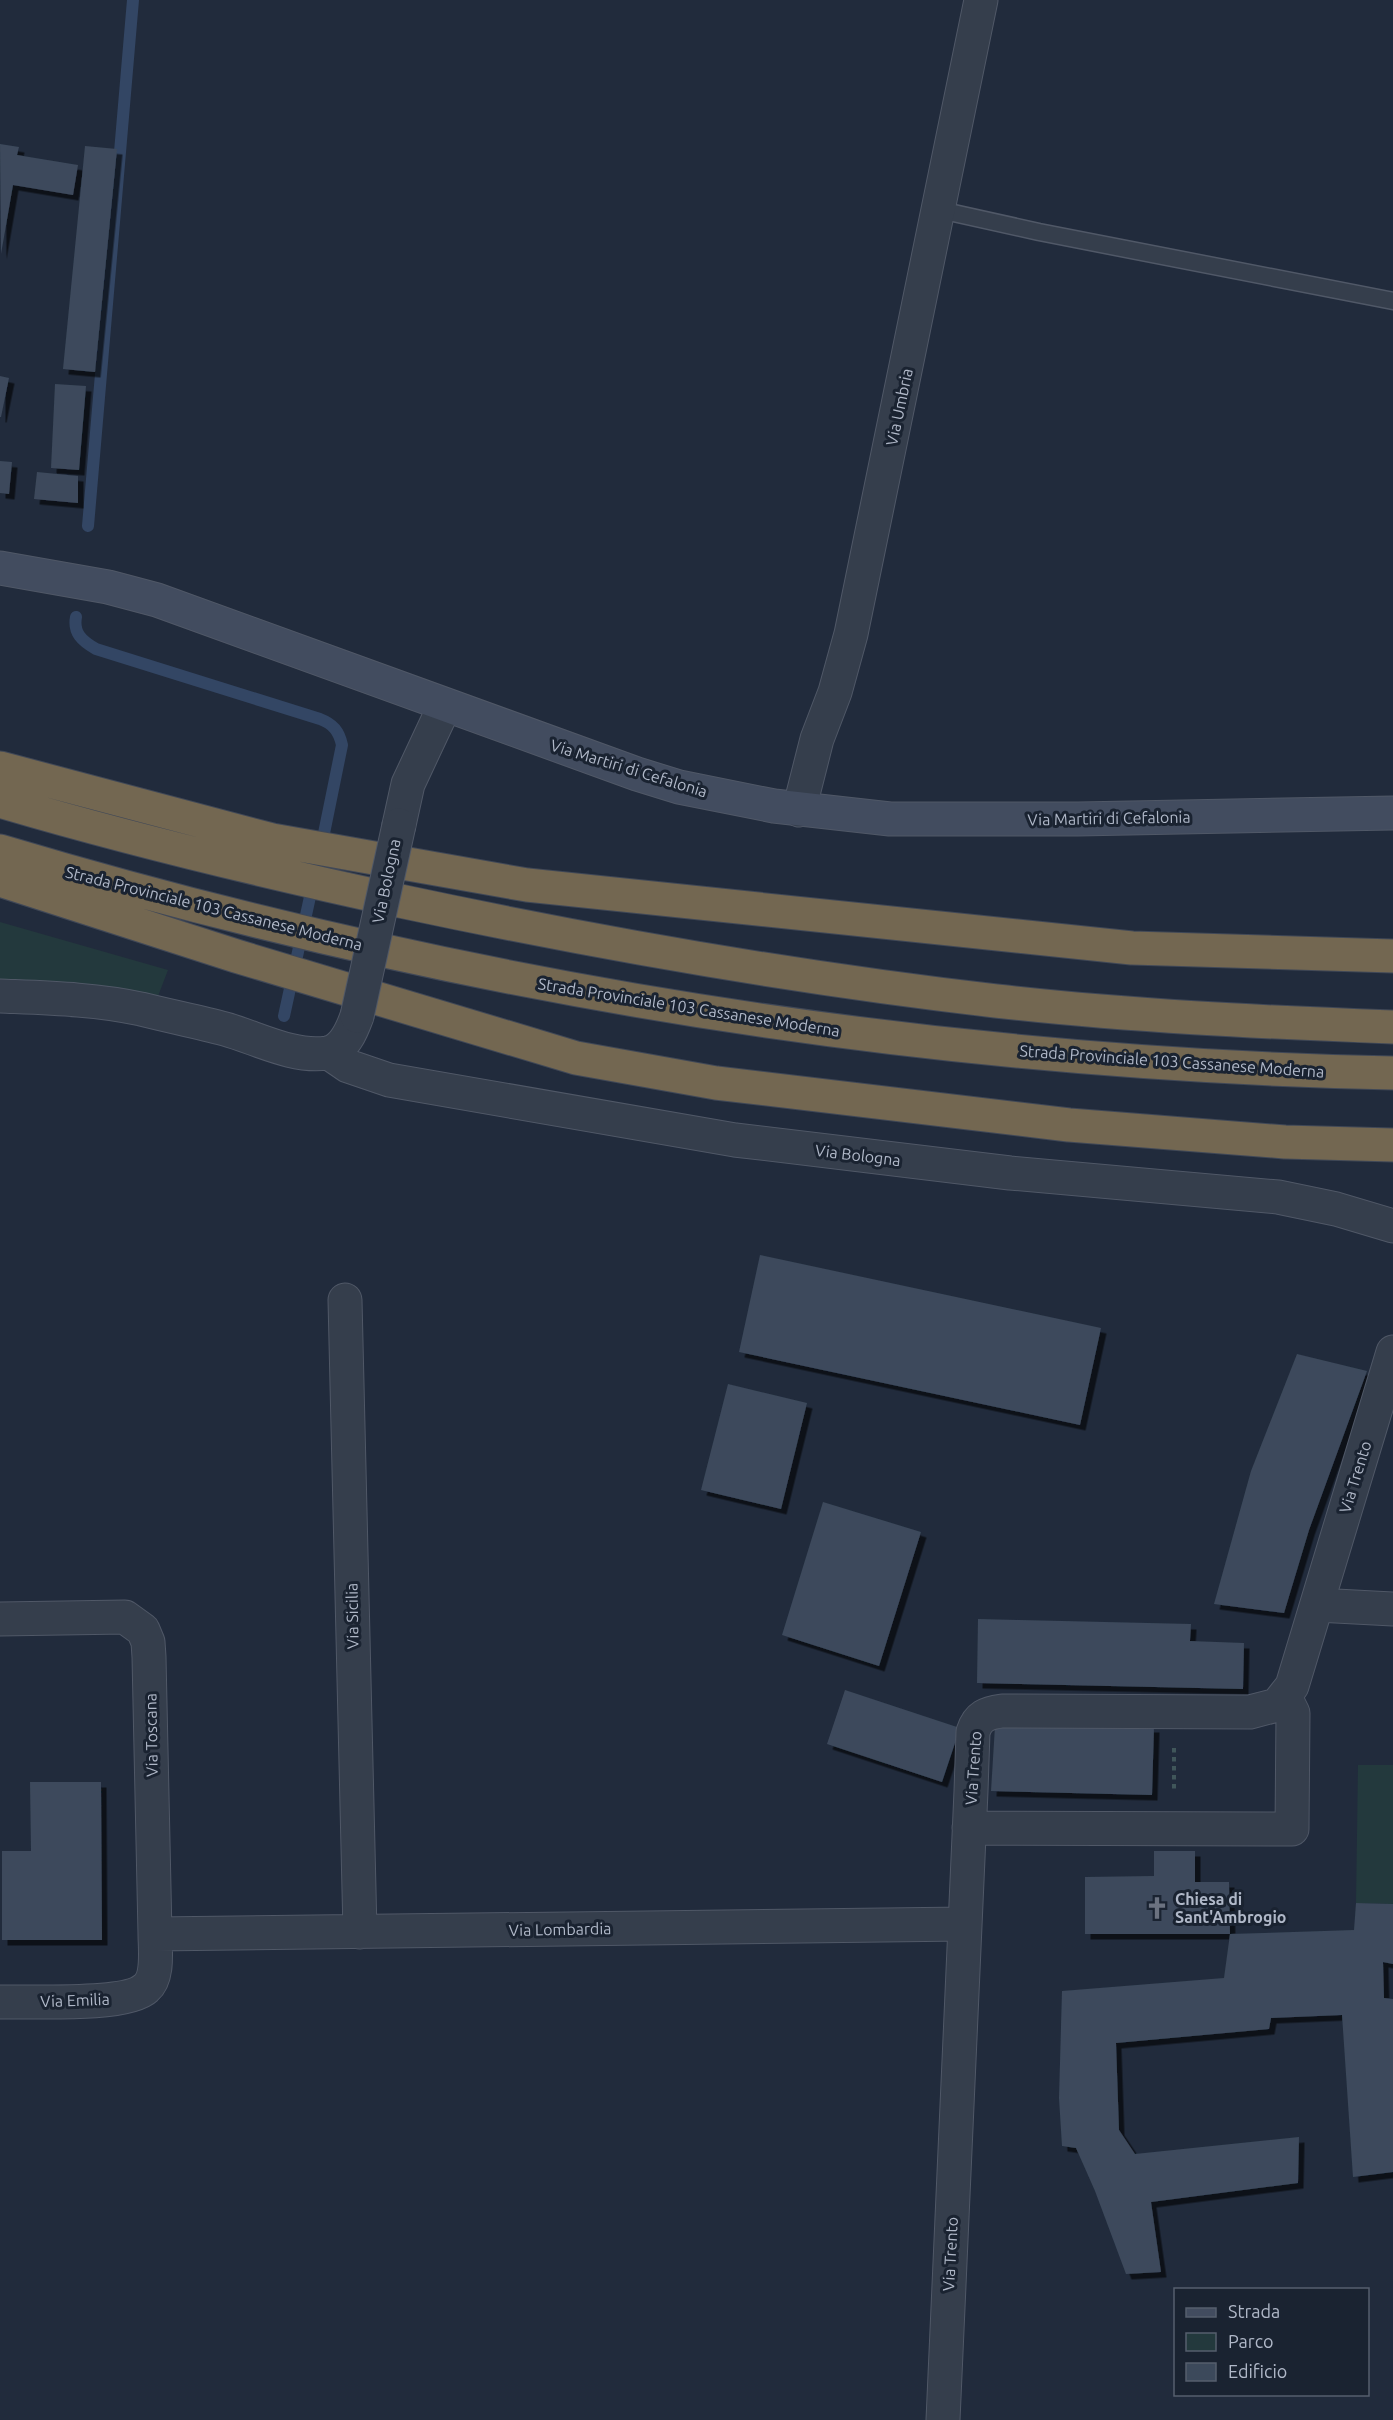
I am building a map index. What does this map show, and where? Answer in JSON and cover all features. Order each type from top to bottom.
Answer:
[{"type":"highway","points":[[0,768],[272,840],[527,885],[1132,948],[1393,956]]},
{"type":"highway","points":[[0,801],[261,871],[604,943],[764,970],[995,1001],[1114,1012],[1393,1027]]},
{"type":"highway","name":"Strada Provinciale 103 Cassanese Moderna","points":[[0,852],[275,927],[457,968],[662,1005],[814,1028],[1094,1059],[1295,1071],[1393,1073]]},
{"type":"highway","points":[[0,880],[236,956],[576,1058],[716,1083],[1058,1124],[1285,1142],[1393,1145]]},
{"type":"street","name":"Via Umbria","points":[[799,810],[817,739],[835,692],[851,634],[940,210],[981,0]]},
{"type":"street","name":"Via Martiri di Cefalonia","points":[[0,568],[98,585],[157,600],[577,754],[679,787],[799,810],[890,819],[1078,819],[1393,813]]},
{"type":"street","name":"Via Bologna","points":[[329,1053],[342,1044],[352,1031],[357,1016],[408,784],[445,705]]},
{"type":"street","name":"Via Bologna","points":[[0,996],[127,1007],[225,1029],[294,1051],[329,1053],[348,1066],[389,1080],[735,1140],[1010,1173],[1278,1197],[1336,1209],[1393,1226]]},
{"type":"street","name":"Via Sicilia","points":[[345,1300],[360,1932]]},
{"type":"street","name":"Via Trento","points":[[943,2420],[969,1828],[974,1732],[979,1720],[990,1712],[1002,1711],[1250,1712],[1277,1705],[1293,1686],[1393,1352]]},
{"type":"street","points":[[1317,1605],[1393,1609]]},
{"type":"street","name":"Via Toscana","points":[[0,1619],[125,1617],[143,1630],[148,1642],[155,1965],[147,1988]]},
{"type":"street","points":[[969,1828],[1293,1829],[1293,1713],[1285,1697]]},
{"type":"street","name":"Via Lombardia","points":[[155,1934],[965,1924]]},
{"type":"street","name":"Via Emilia","points":[[0,2002],[112,2000],[134,1995],[147,1988]]},
{"type":"lane","points":[[940,210],[1039,232],[1393,301]]},
{"type":"path","points":[[1174,1743],[1174,1829]]},
{"type":"green space","points":[[0,922],[168,970],[152,1012],[0,996]]},
{"type":"green space","points":[[1358,1765],[1393,1765],[1393,1904],[1356,1903]]},
{"type":"building","points":[[0,144],[19,147],[17,155],[78,165],[73,195],[13,185],[1,254]]},
{"type":"building","points":[[85,146],[117,149],[95,372],[63,369]]},
{"type":"building","points":[[0,376],[9,378],[1,417],[0,417]]},
{"type":"building","points":[[55,384],[86,386],[79,470],[51,468]]},
{"type":"building","points":[[0,461],[12,462],[9,494],[0,493]]},
{"type":"building","points":[[37,472],[78,476],[78,503],[34,499]]},
{"type":"building","points":[[760,1255],[1101,1328],[1080,1425],[739,1352]]},
{"type":"building","points":[[1297,1354],[1367,1371],[1309,1530],[1284,1613],[1214,1604],[1251,1471]]},
{"type":"building","points":[[728,1384],[807,1403],[781,1509],[701,1490]]},
{"type":"building","points":[[823,1502],[921,1532],[879,1666],[782,1635]]},
{"type":"building","points":[[978,1619],[1191,1624],[1190,1641],[1244,1643],[1243,1689],[977,1683]]},
{"type":"building","points":[[845,1690],[960,1728],[942,1782],[827,1744]]},
{"type":"building","points":[[995,1726],[1154,1727],[1152,1795],[991,1791]]},
{"type":"building","points":[[30,1782],[101,1782],[102,1940],[2,1940],[2,1851],[31,1851]]},
{"type":"building","name":"Chiesa di Sant'Ambrogio","points":[[1154,1851],[1195,1851],[1195,1882],[1229,1882],[1230,1934],[1085,1934],[1085,1877],[1154,1876]]},
{"type":"building","points":[[1356,1903],[1393,1904],[1393,1964],[1383,1962],[1384,1998],[1393,1999],[1393,2172],[1353,2177],[1342,2015],[1271,2018],[1269,2029],[1116,2043],[1119,2130],[1135,2154],[1299,2137],[1298,2183],[1151,2202],[1161,2272],[1126,2274],[1076,2148],[1062,2146],[1059,2098],[1062,1991],[1224,1978],[1230,1934],[1354,1930]]},
{"type":"waterway","points":[[88,526],[133,0]]},
{"type":"waterway","points":[[76,617],[77,632],[96,649],[320,719],[332,726],[342,745],[321,848]]},
{"type":"waterway","points":[[284,1016],[313,883]]},
{"type":"place","name":"Chiesa di Sant'Ambrogio","points":[[1157,1908]]}]
